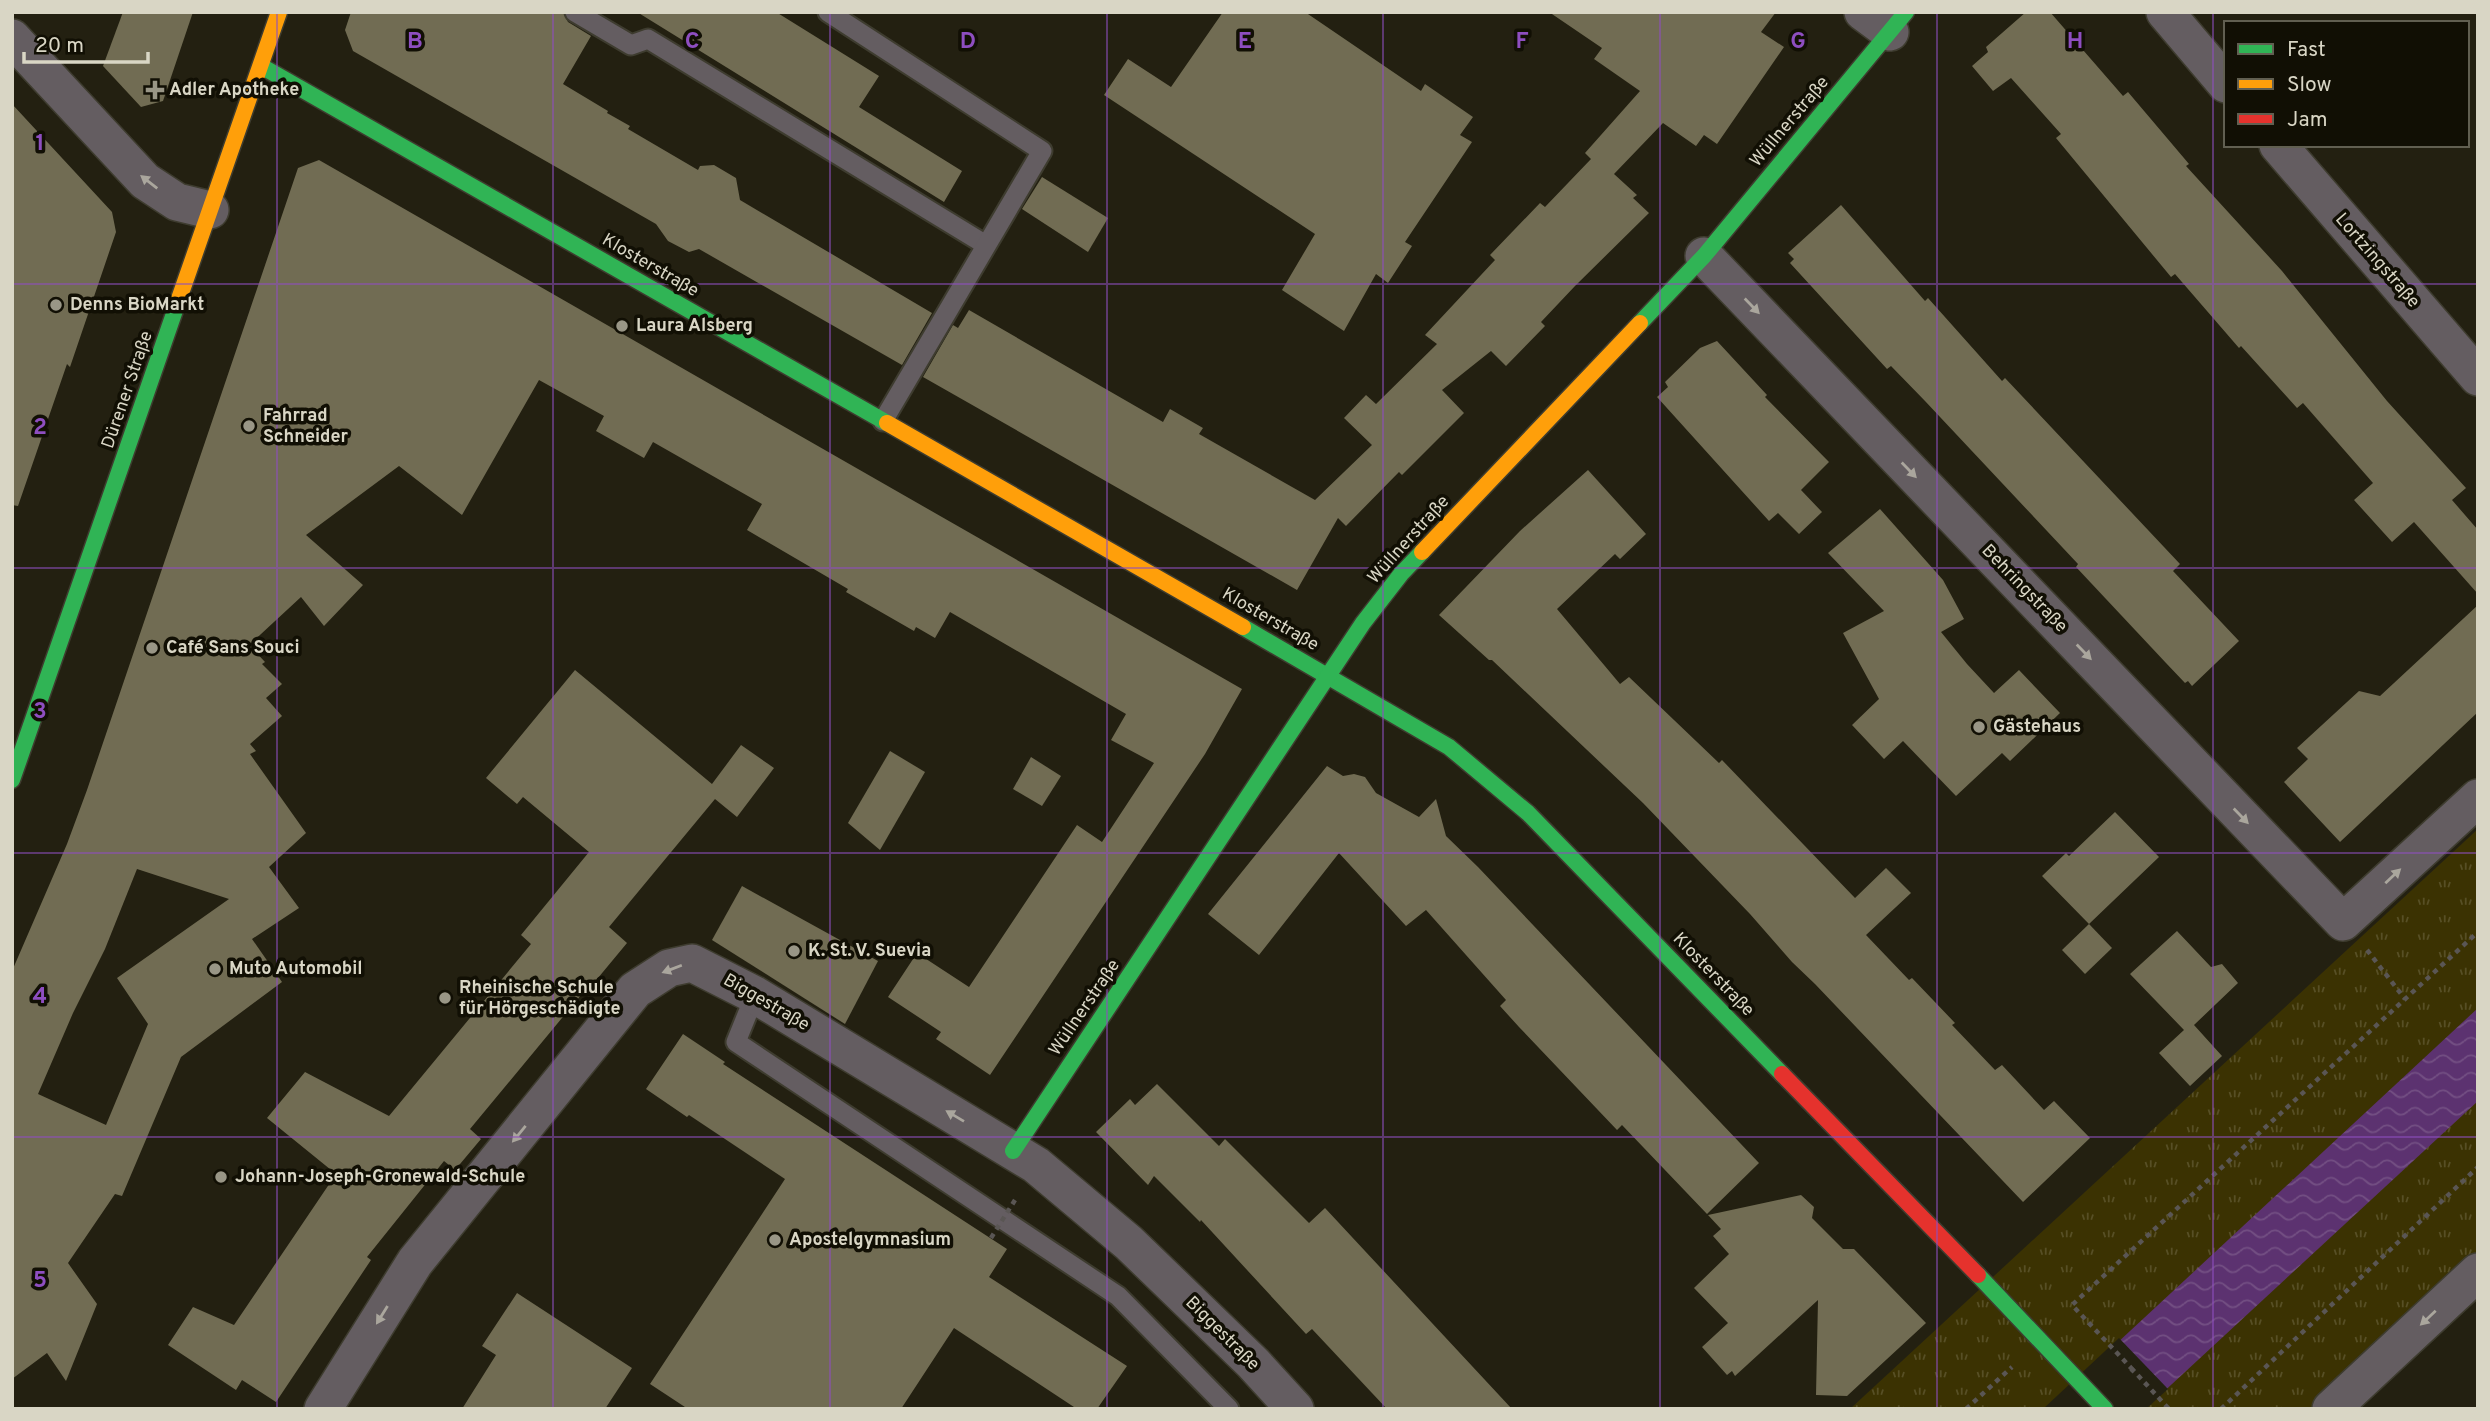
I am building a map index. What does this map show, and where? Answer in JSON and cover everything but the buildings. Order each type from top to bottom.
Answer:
[{"type":"street","name":"Dürener Straße","points":[[12,780],[279,12]]},
{"type":"street","points":[[2165,12],[2224,82]]},
{"type":"street","name":"Wüllnerstraße","points":[[1013,1151],[1363,623],[1401,574],[1704,257],[1886,19]]},
{"type":"street","points":[[12,38],[145,181],[177,201],[210,210]]},
{"type":"street","name":"Klosterstraße","points":[[261,66],[1330,676],[1449,747],[1528,813],[2105,1409]]},
{"type":"street","name":"Lortzingstraße","points":[[2280,147],[2478,377]]},
{"type":"street","name":"Behringstraße","points":[[1704,257],[2343,922]]},
{"type":"street","points":[[2343,922],[2478,798]]},
{"type":"street","name":"Biggestraße","points":[[323,1409],[415,1262],[635,990],[669,968],[692,963],[755,995],[1037,1165],[1129,1243],[1253,1363],[1295,1409]]},
{"type":"street","points":[[2331,1409],[2478,1272]]},
{"type":"lane","points":[[575,12],[631,45],[648,39],[986,245]]},
{"type":"lane","points":[[828,12],[1042,151],[883,421]]},
{"type":"lane","points":[[755,995],[736,1042],[1118,1296],[1229,1409]]},
{"type":"path","points":[[2343,922],[2406,999]]},
{"type":"path","points":[[2133,1370],[2071,1305],[2478,932]]},
{"type":"path","points":[[2221,1409],[2478,1167]]},
{"type":"path","points":[[991,1238],[1015,1200]]},
{"type":"path","points":[[1966,1409],[2011,1367],[2020,1376]]},
{"type":"path","points":[[2158,1398],[2169,1409]]},
{"type":"green space","points":[[2478,829],[2478,1259],[2315,1409],[1850,1409]]},
{"type":"water","points":[[2478,1008],[2478,1101],[2145,1409],[2046,1409]]},
{"type":"pier","points":[[2119,1338],[2168,1389],[2146,1409],[2043,1409]]},
{"type":"traffic: fast","points":[[1640,323],[1704,256],[1906,12]]},
{"type":"traffic: fast","points":[[261,66],[887,423]]},
{"type":"traffic: fast","points":[[12,780],[179,299]]},
{"type":"traffic: fast","points":[[1013,1151],[1363,623],[1422,552]]},
{"type":"traffic: fast","points":[[1243,627],[1449,747],[1528,813],[1782,1074]]},
{"type":"traffic: fast","points":[[1978,1275],[2105,1409]]},
{"type":"traffic: slow","points":[[179,299],[279,12]]},
{"type":"traffic: slow","points":[[1422,552],[1640,323]]},
{"type":"traffic: slow","points":[[887,423],[1243,627]]},
{"type":"traffic: jam","points":[[1782,1074],[1978,1275]]},
{"type":"place","name":"Adler Apotheke","points":[[155,90]]},
{"type":"place","name":"Denns BioMarkt","points":[[56,305]]},
{"type":"place","name":"Laura Alsberg","points":[[622,326]]},
{"type":"place","name":"Fahrrad Schneider","points":[[249,426]]},
{"type":"place","name":"Café Sans Souci","points":[[152,648]]},
{"type":"place","name":"Gästehaus","points":[[1979,727]]},
{"type":"place","name":"K. St. V. Suevia","points":[[794,951]]},
{"type":"place","name":"Muto Automobil","points":[[215,969]]},
{"type":"place","name":"Rheinische Schule für Hörgeschädigte","points":[[445,998]]},
{"type":"place","name":"Johann-Joseph-Gronewald-Schule","points":[[221,1177]]},
{"type":"place","name":"Apostelgymnasium","points":[[775,1240]]}]
